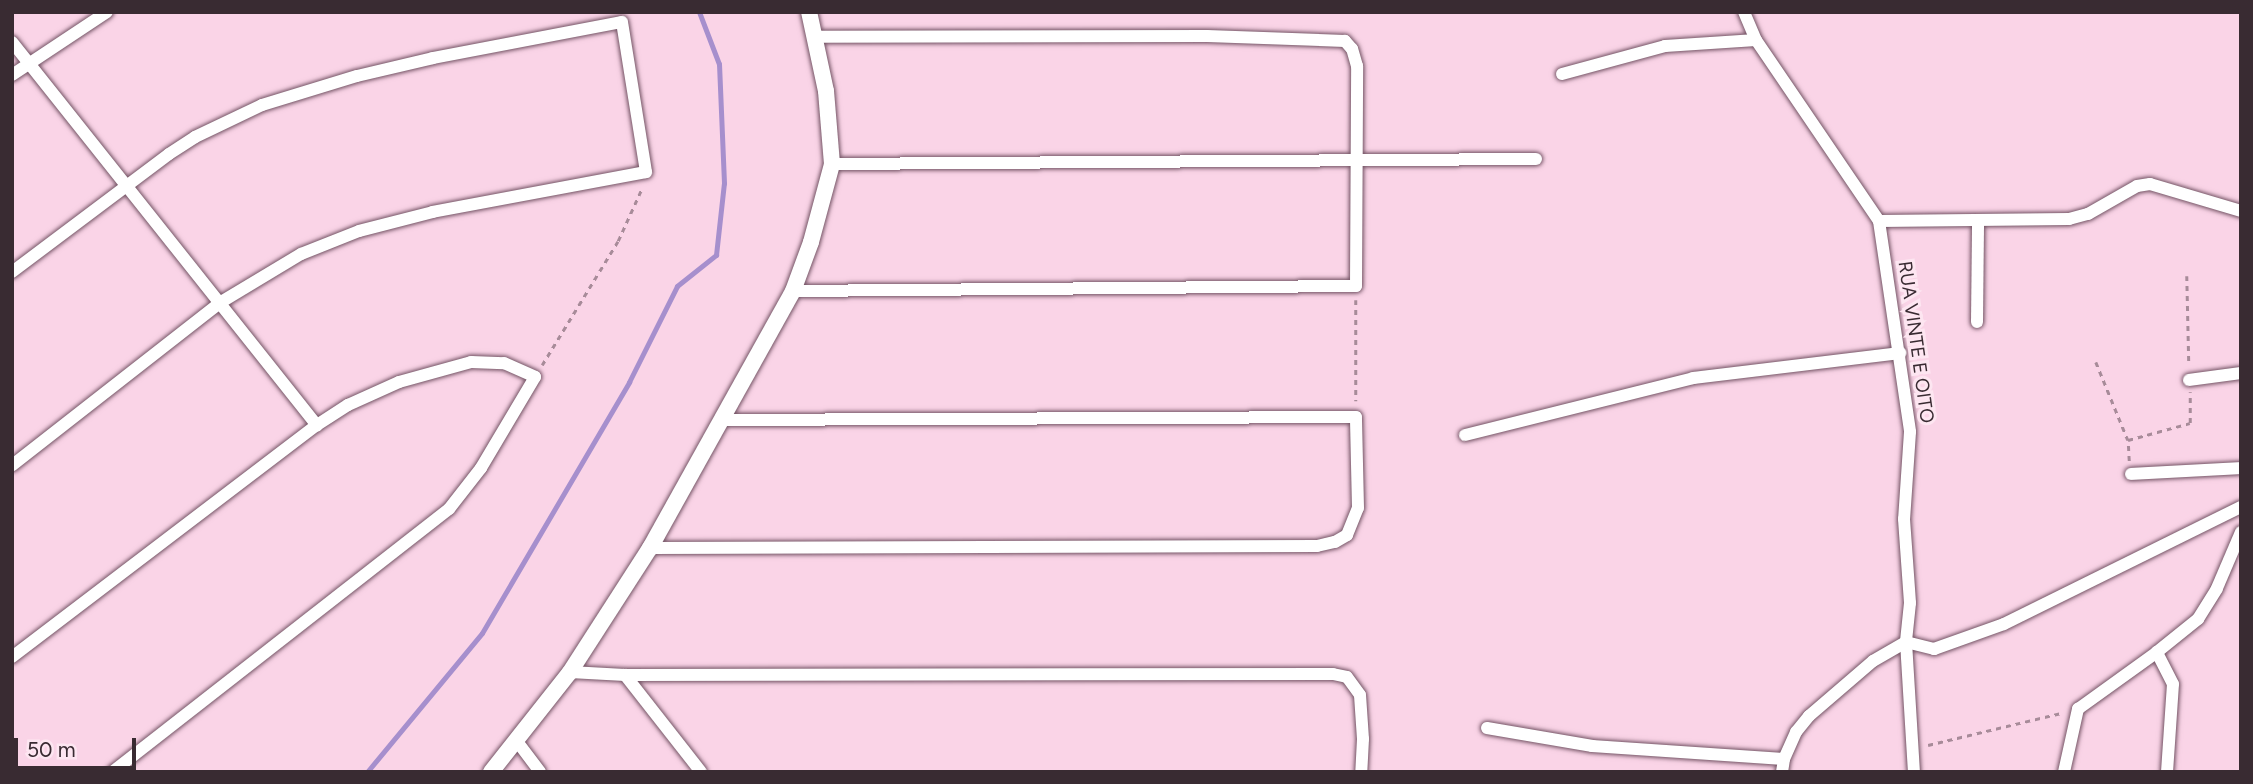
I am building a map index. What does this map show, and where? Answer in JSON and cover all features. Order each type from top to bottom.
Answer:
[{"type":"street","points":[[12,75],[107,12]]},
{"type":"street","points":[[491,772],[570,672],[650,548],[793,290],[811,242],[832,164],[826,91],[809,12]]},
{"type":"street","name":"RUA VINTE E OITO","points":[[1744,12],[1756,40],[1879,221],[1910,432],[1905,519],[1910,603],[1906,642],[1914,772]]},
{"type":"street","points":[[12,272],[195,137],[262,106],[357,76],[408,64],[622,22],[646,173],[491,200],[359,231],[302,254],[221,302],[12,465]]},
{"type":"street","points":[[793,290],[1356,286],[1357,66],[1350,45],[1340,39],[815,37]]},
{"type":"street","points":[[1562,74],[1665,46],[1756,40]]},
{"type":"street","points":[[12,42],[317,425]]},
{"type":"street","points":[[832,164],[1536,159]]},
{"type":"street","points":[[1879,221],[2078,217],[2123,192],[2150,184],[2241,211]]},
{"type":"street","points":[[1978,221],[1978,322]]},
{"type":"street","points":[[1465,435],[1693,378],[1900,353]]},
{"type":"street","points":[[12,657],[317,425],[373,393],[452,366],[504,363],[535,377],[481,468],[449,509],[112,772]]},
{"type":"street","points":[[2189,380],[2241,373]]},
{"type":"street","points":[[650,548],[1283,548],[1327,545],[1347,536],[1356,519],[1356,417],[722,420]]},
{"type":"street","points":[[2131,474],[2241,468]]},
{"type":"street","points":[[1488,728],[1592,746],[1783,766],[1796,732],[1809,716],[1873,661],[1906,642],[1934,649],[2004,624],[2241,507]]},
{"type":"street","points":[[2064,772],[2078,709],[2198,619],[2217,588],[2241,532]]},
{"type":"street","points":[[2157,652],[2173,684],[2167,772]]},
{"type":"street","points":[[570,672],[625,675],[1333,674],[1347,677],[1360,695],[1363,739],[1361,772]]},
{"type":"street","points":[[625,675],[701,772]]},
{"type":"street","points":[[516,740],[540,772]]},
{"type":"path","points":[[535,377],[618,241],[638,200],[646,173]]},
{"type":"path","points":[[2128,440],[2190,423],[2187,276]]},
{"type":"path","points":[[1356,286],[1356,417]]},
{"type":"path","points":[[2096,362],[2128,440],[2131,474]]},
{"type":"path","points":[[1913,748],[2078,709]]},
{"type":"waterway","points":[[367,772],[482,633],[629,382],[677,286],[716,255],[724,183],[719,64],[699,12]]}]
